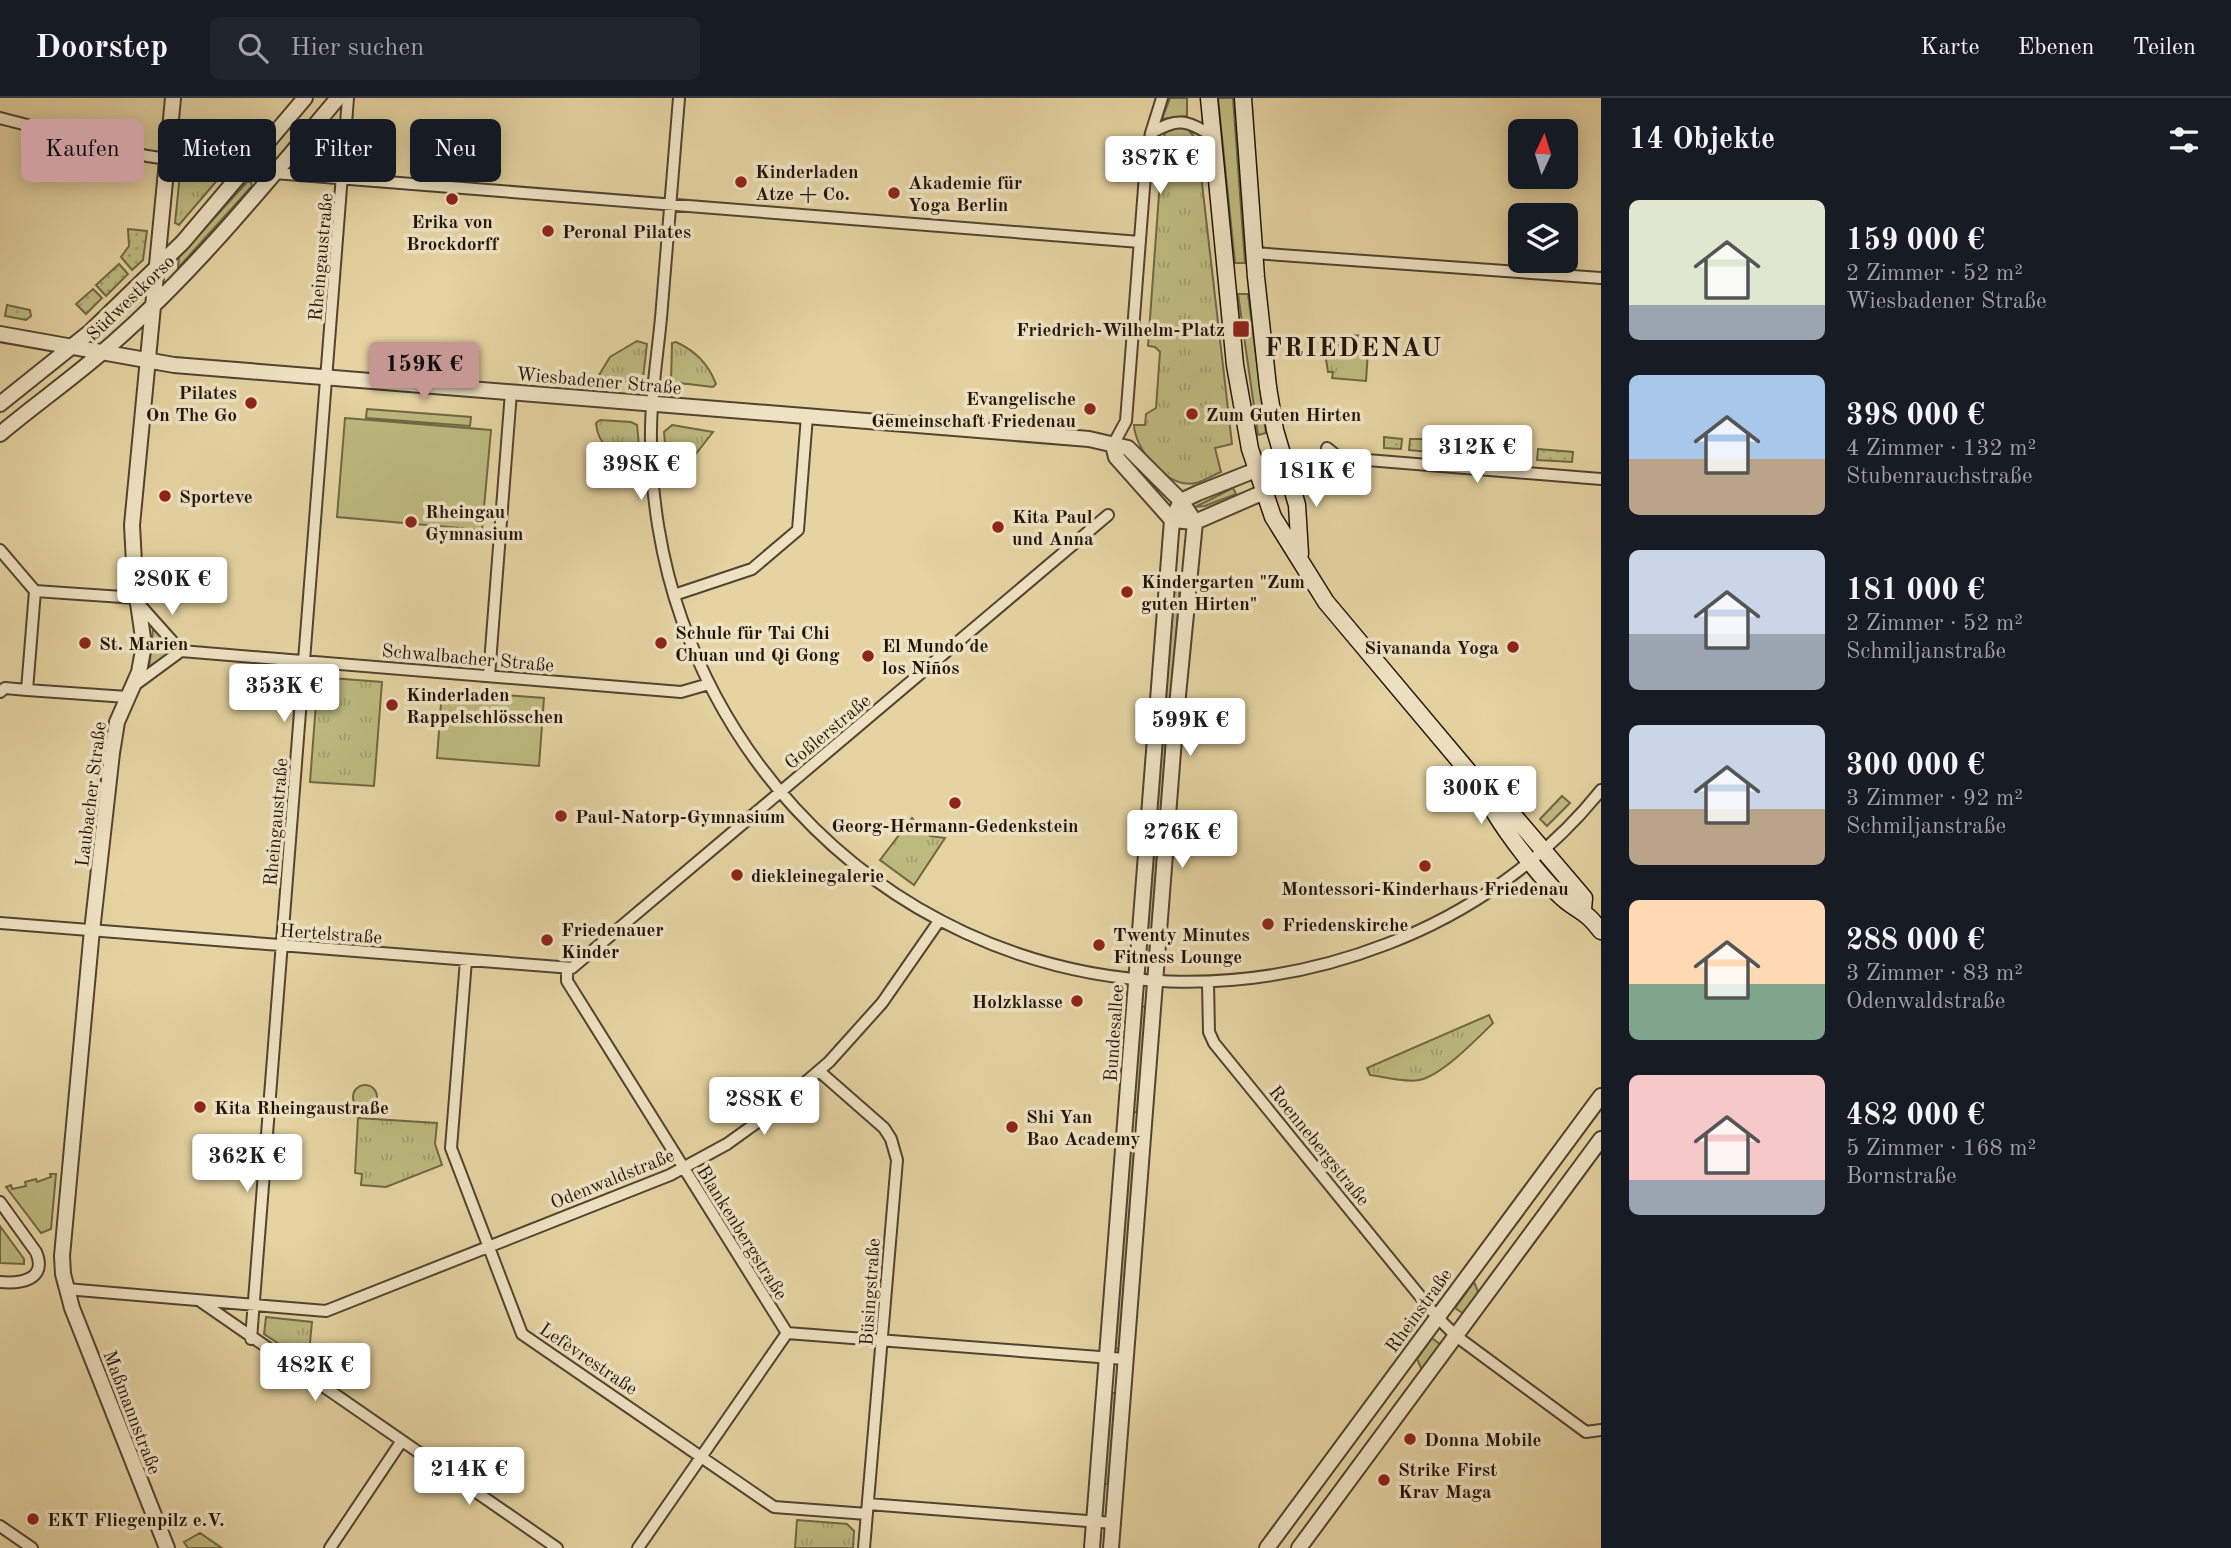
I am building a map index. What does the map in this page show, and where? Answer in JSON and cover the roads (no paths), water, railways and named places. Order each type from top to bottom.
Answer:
[{"type":"main road","points":[[1209,98],[1235,365],[1247,436],[1256,470],[1275,520],[1300,556],[1326,602],[1484,790],[1497,796],[1543,850],[1574,906],[1583,909],[1601,930]]},
{"type":"main road","points":[[1243,98],[1254,253],[1269,399],[1297,505],[1300,556]]},
{"type":"street","name":"Laubacher Straße","points":[[171,119],[173,98]]},
{"type":"street","name":"Südwestkorso","points":[[276,133],[305,98]]},
{"type":"street","name":"Südwestkorso","points":[[276,171],[338,98]]},
{"type":"street","name":"Rheingaustraße","points":[[347,119],[348,98]]},
{"type":"street","points":[[679,98],[651,429],[663,544],[674,595],[709,684],[750,754],[818,835],[850,863],[939,921],[987,943],[1053,965],[1136,980],[1208,983],[1286,974],[1368,951],[1462,908],[1543,850],[1601,790]]},
{"type":"street","points":[[1162,98],[1151,133],[1125,421],[1112,445],[1116,457],[1172,520],[1195,522],[1264,492],[1286,471]]},
{"type":"street","points":[[0,118],[158,158]]},
{"type":"street","points":[[1151,133],[1178,121],[1193,124],[1213,136]]},
{"type":"street","name":"Laubacher Straße","points":[[66,1290],[63,1244],[114,743],[117,722],[144,654],[145,636],[138,601],[132,525],[166,182]]},
{"type":"street","name":"Südwestkorso","points":[[0,404],[72,348],[158,265],[234,182]]},
{"type":"street","name":"Südwestkorso","points":[[0,434],[101,353],[155,302],[266,182]]},
{"type":"street","name":"Rheingaustraße","points":[[251,1339],[344,182]]},
{"type":"street","points":[[382,182],[1140,242]]},
{"type":"street","points":[[1254,253],[1601,278]]},
{"type":"street","name":"Wiesbadener Straße","points":[[0,334],[149,362],[1089,439],[1112,445]]},
{"type":"street","points":[[489,676],[511,392]]},
{"type":"street","points":[[674,595],[752,569],[798,530],[807,416]]},
{"type":"street","points":[[1112,445],[1128,448],[1181,501],[1195,522]]},
{"type":"street","points":[[1327,447],[1337,456],[1355,459],[1601,480]]},
{"type":"street","points":[[1172,520],[1181,501],[1256,470],[1286,471]]},
{"type":"street","name":"Goßlerstraße","points":[[567,968],[576,966],[1108,515]]},
{"type":"street","name":"Bundesallee","points":[[1092,1548],[1172,520]]},
{"type":"street","name":"Bundesallee","points":[[1111,1548],[1176,716],[1195,522]]},
{"type":"street","points":[[0,550],[35,591],[138,601],[181,652],[128,693],[5,688],[0,692]]},
{"type":"street","points":[[27,690],[35,591]]},
{"type":"street","name":"Schwalbacher Straße","points":[[181,652],[681,692],[709,684]]},
{"type":"street","name":"Odenwaldstraße","points":[[66,1290],[326,1311],[683,1168],[746,1130],[819,1071],[882,1003],[939,921]]},
{"type":"street","name":"Hertelstraße","points":[[0,923],[567,968]]},
{"type":"street","name":"Lefèvrestraße","points":[[466,960],[451,1148],[522,1334],[774,1507],[867,1509],[1112,1523]]},
{"type":"street","name":"Blankenbergstraße","points":[[567,968],[567,981],[787,1333]]},
{"type":"street","name":"Roennebergstraße","points":[[1208,983],[1209,1032],[1214,1043],[1437,1317],[1457,1336],[1586,1432],[1601,1430]]},
{"type":"street","name":"Büsingstraße","points":[[819,1071],[884,1128],[895,1150],[883,1340],[864,1548]]},
{"type":"street","name":"Rheinstraße","points":[[1267,1548],[1601,1096]]},
{"type":"street","points":[[1299,1548],[1601,1139]]},
{"type":"street","points":[[0,1202],[38,1255],[38,1269],[30,1280],[21,1283],[0,1282]]},
{"type":"street","name":"Maßmannstraße","points":[[66,1290],[167,1548]]},
{"type":"street","points":[[200,1301],[251,1339],[557,1548]]},
{"type":"street","points":[[638,1548],[787,1333],[1125,1359]]},
{"type":"street","points":[[331,1547],[401,1442]]},
{"type":"street","points":[[0,1526],[32,1548]]},
{"type":"place","name":"Kinderladen Atze + Co.","points":[[741,182]]},
{"type":"place","name":"Akademie für Yoga Berlin","points":[[894,193]]},
{"type":"place","name":"Erika von Brockdorff","points":[[452,199]]},
{"type":"place","name":"Peronal Pilates","points":[[548,231]]},
{"type":"place","name":"Friedrich-Wilhelm-Platz","points":[[1241,329]]},
{"type":"place","name":"Pilates On The Go","points":[[251,403]]},
{"type":"place","name":"Evangelische Gemeinschaft Friedenau","points":[[1090,409]]},
{"type":"place","name":"Zum Guten Hirten","points":[[1192,414]]},
{"type":"place","name":"Sporteve","points":[[165,496]]},
{"type":"place","name":"Rheingau Gymnasium","points":[[411,522]]},
{"type":"place","name":"Kita Paul und Anna","points":[[998,527]]},
{"type":"place","name":"Kindergarten \"Zum guten Hirten\"","points":[[1127,592]]},
{"type":"place","name":"St. Marien","points":[[85,643]]},
{"type":"place","name":"Schule für Tai Chi Chuan und Qi Gong","points":[[661,643]]},
{"type":"place","name":"Sivananda Yoga","points":[[1513,647]]},
{"type":"place","name":"El Mundo de los Niños","points":[[868,656]]},
{"type":"place","name":"Kinderladen Rappelschlösschen","points":[[392,705]]},
{"type":"place","name":"Georg-Hermann-Gedenkstein","points":[[955,803]]},
{"type":"place","name":"Paul-Natorp-Gymnasium","points":[[561,816]]},
{"type":"place","name":"Montessori-Kinderhaus Friedenau","points":[[1425,866]]},
{"type":"place","name":"diekleinegalerie","points":[[737,875]]},
{"type":"place","name":"Friedenskirche","points":[[1268,924]]},
{"type":"place","name":"Friedenauer Kinder","points":[[547,940]]},
{"type":"place","name":"Twenty Minutes Fitness Lounge","points":[[1099,945]]},
{"type":"place","name":"Holzklasse","points":[[1077,1001]]},
{"type":"place","name":"Kita Rheingaustraße","points":[[200,1107]]},
{"type":"place","name":"Shi Yan Bao Academy","points":[[1012,1127]]},
{"type":"place","name":"Donna Mobile","points":[[1410,1439]]},
{"type":"place","name":"Strike First Krav Maga","points":[[1384,1480]]},
{"type":"place","name":"EKT Fliegenpilz e.V.","points":[[33,1519]]},
{"type":"district","name":"FRIEDENAU","points":[[1354,347]]}]
